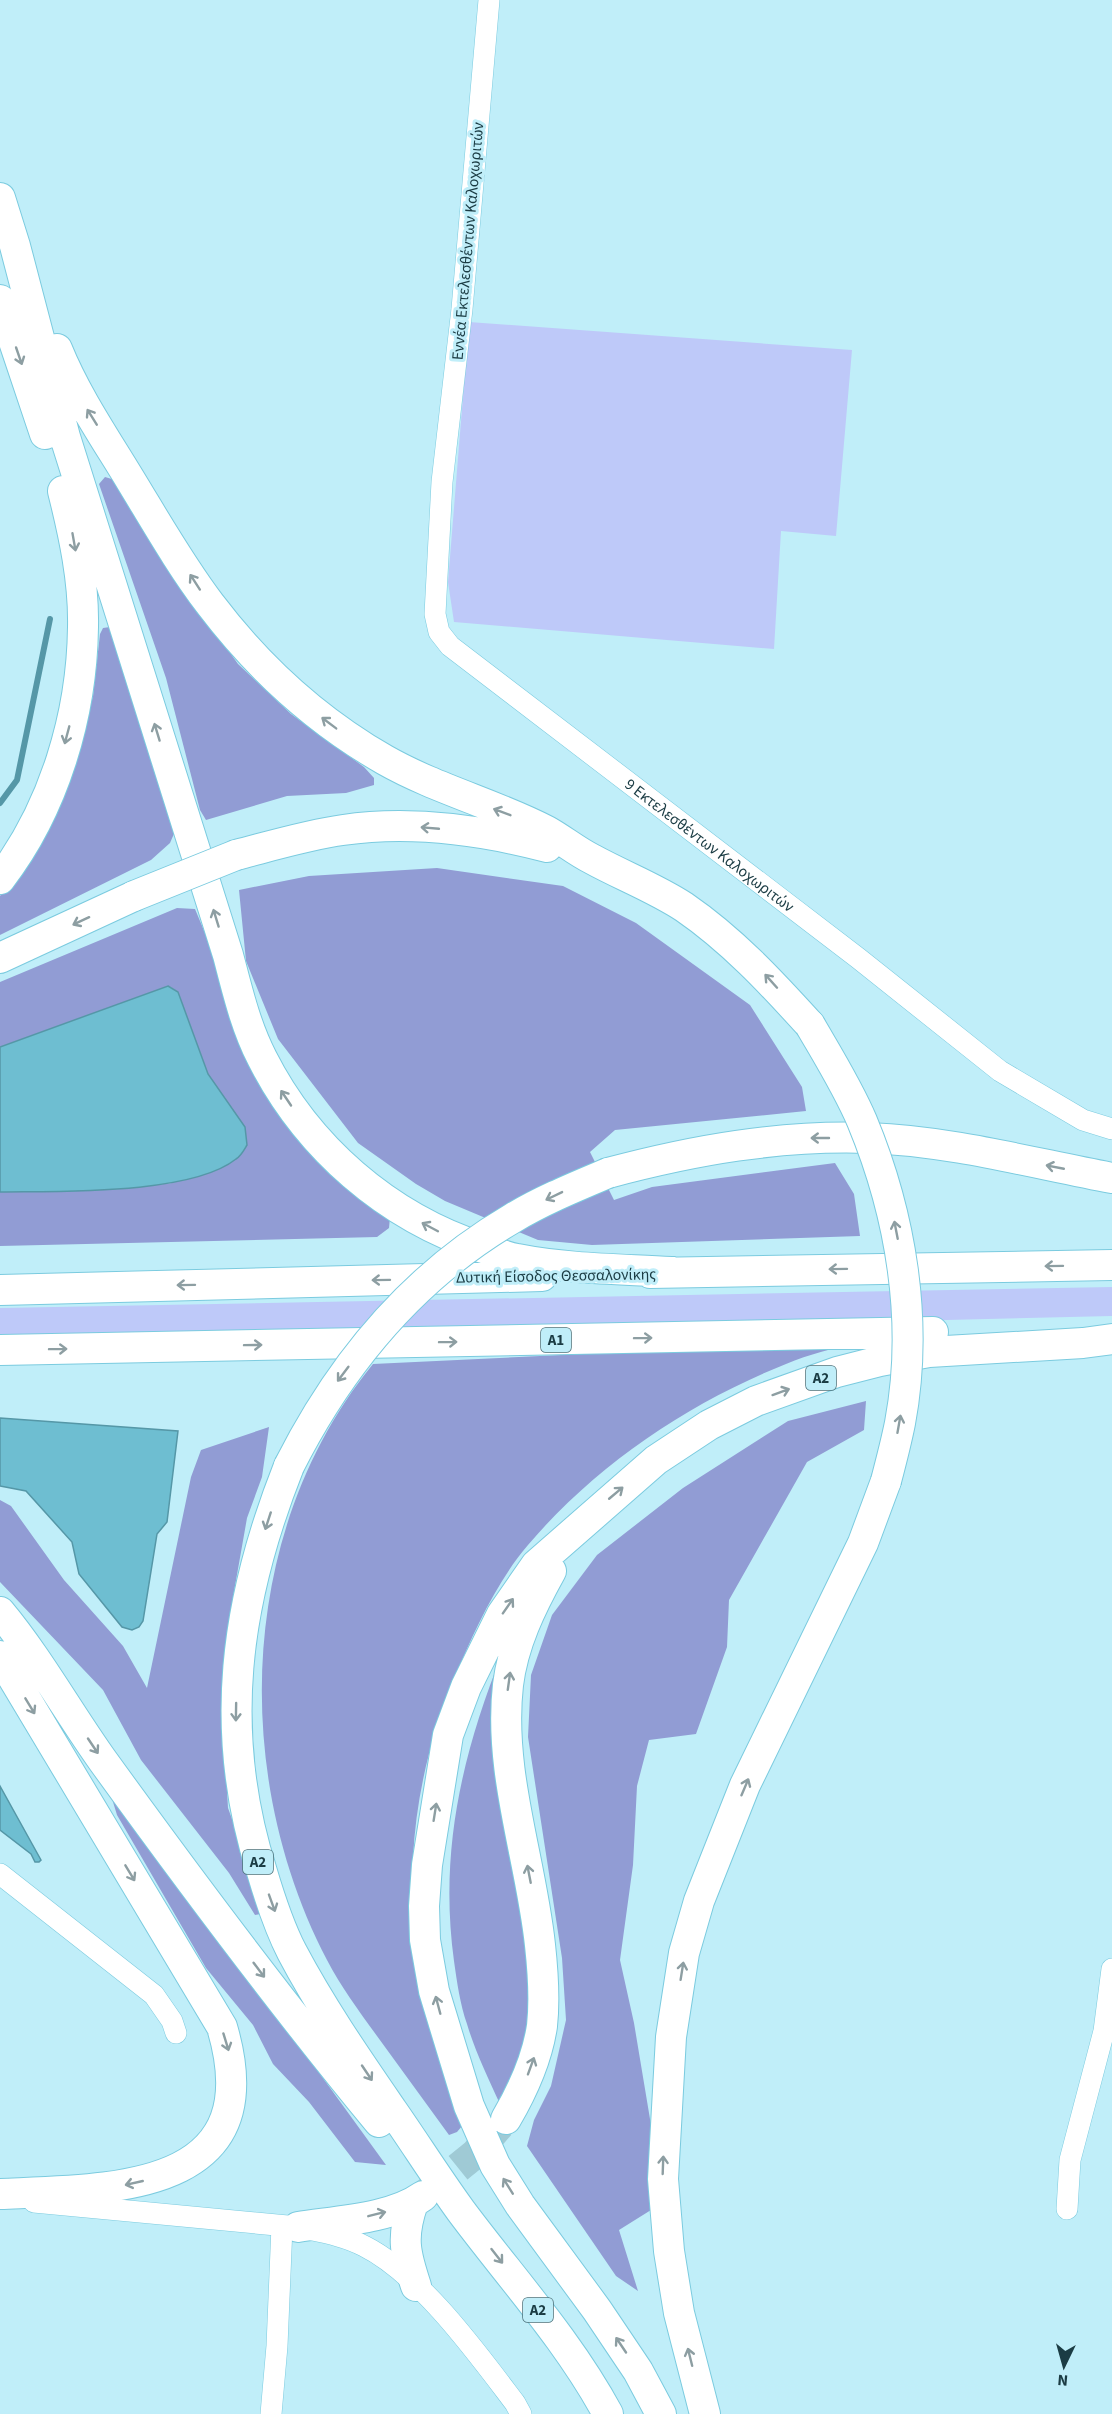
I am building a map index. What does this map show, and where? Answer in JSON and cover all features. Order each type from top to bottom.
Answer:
[{"type":"highway","points":[[0,198],[15,246],[65,437],[228,954],[246,1020],[261,1057],[283,1095],[334,1157],[400,1210],[435,1230],[515,1259],[550,1264],[671,1272]]},
{"type":"highway","points":[[15,246],[72,384],[186,568],[209,603],[237,638],[269,671],[330,724],[386,760],[459,795],[547,831],[590,858],[647,885],[704,922],[765,975],[810,1025],[862,1120],[889,1198],[902,1261],[908,1317],[906,1370],[900,1422],[886,1481],[863,1543],[745,1785],[699,1901],[684,1953],[671,2037],[663,2179],[669,2251],[679,2313],[705,2414]]},
{"type":"highway","points":[[0,300],[59,477],[79,568],[83,626],[77,686],[70,726],[58,770],[45,806],[16,858],[0,879]]},
{"type":"highway","points":[[0,958],[134,896],[236,855],[344,830],[410,826],[496,834],[590,858]]},
{"type":"highway","name":"Α2","points":[[608,2414],[597,2393],[461,2210],[362,2065],[291,1951],[271,1901],[246,1818],[236,1717],[238,1666],[244,1613],[256,1558],[289,1466],[308,1428],[333,1387],[371,1336],[415,1291],[468,1249],[512,1219],[556,1195],[608,1173],[710,1149],[761,1141],[870,1138],[934,1144],[1112,1178]]},
{"type":"highway","name":"Δυτική Είσοδος Θεσσαλονίκης","points":[[0,1290],[671,1272],[1112,1265]]},
{"type":"highway","name":"Α1","points":[[0,1350],[1112,1329]]},
{"type":"highway","name":"Α2","points":[[661,2414],[638,2371],[597,2310],[520,2205],[495,2165],[469,2106],[447,2040],[434,1991],[425,1940],[424,1906],[427,1865],[448,1735],[466,1688],[502,1614],[536,1565],[656,1460],[709,1425],[756,1401],[837,1372],[880,1361],[919,1354],[1112,1339]]},
{"type":"highway","points":[[506,2119],[522,2091],[535,2055],[542,2026],[544,1978],[537,1912],[506,1738],[508,1685],[515,1648],[529,1614],[572,1532]]},
{"type":"highway","points":[[0,1612],[22,1638],[109,1768],[321,2051],[404,2152],[461,2210]]},
{"type":"highway","points":[[0,1656],[222,2027],[229,2053],[231,2075],[230,2101],[225,2120],[214,2140],[202,2153],[182,2167],[159,2178],[125,2186],[92,2190],[0,2194]]},
{"type":"highway","points":[[290,2227],[358,2218],[418,2199],[406,2222],[404,2239],[416,2286]]},
{"type":"street","name":"Εννέα Εκτελεσθέντων Καλοχωριτών","points":[[442,482],[462,309],[489,0]]},
{"type":"street","name":"9 Εκτελεσθέντων Καλοχωριτών","points":[[442,482],[435,614],[439,632],[450,646],[849,951],[1000,1071],[1083,1120],[1112,1129]]},
{"type":"street","points":[[0,1874],[154,1995],[176,2033]]},
{"type":"street","points":[[1067,2209],[1070,2160],[1104,2031],[1112,1969]]},
{"type":"street","points":[[0,2194],[67,2207],[290,2227],[339,2235],[363,2245],[385,2258],[416,2286],[465,2338],[516,2403],[521,2414]]},
{"type":"street","points":[[271,2414],[290,2227]]},
{"type":"shaded area","points":[[469,322],[852,350],[836,536],[781,531],[774,649],[454,622],[448,582]]},
{"type":"shaded area","points":[[105,477],[115,480],[194,602],[238,664],[291,714],[364,767],[374,778],[374,785],[346,793],[287,796],[206,820],[200,810],[166,678],[99,484]]},
{"type":"shaded area","points":[[110,627],[176,829],[170,843],[151,860],[0,935],[0,896],[19,873],[77,759],[93,696],[100,634],[103,628]]},
{"type":"shaded area","points":[[437,868],[563,886],[636,923],[750,1005],[802,1087],[806,1111],[615,1130],[590,1152],[614,1200],[652,1187],[835,1163],[854,1194],[860,1236],[592,1245],[538,1240],[445,1201],[416,1184],[358,1143],[278,1039],[246,961],[239,890],[309,876]]},
{"type":"shaded area","points":[[177,908],[195,909],[210,945],[248,1057],[390,1217],[389,1228],[377,1237],[0,1246],[0,1192],[121,1189],[172,1183],[245,1127],[208,1074],[178,992],[169,986],[0,1047],[0,982]]},
{"type":"shaded area","points":[[168,986],[178,992],[208,1074],[245,1127],[247,1145],[241,1155],[215,1171],[157,1185],[88,1191],[0,1192],[0,1047]]},
{"type":"shaded area","points":[[1112,1287],[1112,1316],[577,1329],[0,1337],[0,1308]]},
{"type":"shaded area","points":[[858,1341],[795,1360],[750,1380],[714,1397],[646,1439],[583,1488],[555,1516],[517,1559],[487,1608],[446,1699],[432,1743],[417,1812],[413,1858],[416,1886],[462,2126],[457,2132],[449,2135],[357,2008],[327,1960],[296,1888],[274,1812],[263,1733],[263,1654],[274,1576],[295,1501],[328,1429],[373,1364]]},
{"type":"shaded area","points":[[866,1401],[864,1430],[807,1462],[729,1600],[727,1647],[696,1734],[649,1740],[637,1786],[633,1865],[620,1960],[634,2023],[651,2125],[651,2210],[619,2230],[638,2291],[616,2276],[527,2146],[534,2120],[551,2086],[566,2020],[562,1958],[528,1737],[531,1675],[552,1615],[597,1555],[683,1488],[788,1421]]},
{"type":"shaded area","points":[[0,1418],[178,1431],[167,1522],[157,1534],[143,1621],[139,1627],[132,1630],[122,1627],[79,1574],[72,1542],[26,1491],[0,1486]]},
{"type":"shaded area","points":[[269,1427],[262,1477],[247,1518],[229,1620],[223,1721],[228,1808],[266,1913],[255,1915],[229,1873],[141,1760],[103,1690],[0,1582],[0,1500],[11,1506],[64,1580],[123,1646],[147,1688],[191,1477],[201,1450]]},
{"type":"shaded area","points":[[502,1654],[535,1940],[527,2047],[500,2104],[474,2044],[461,2001],[450,1921],[450,1881],[452,1842],[465,1766]]},
{"type":"shaded area","points":[[106,1779],[386,2165],[355,2162],[309,2102],[273,2064],[253,2025],[206,1968],[117,1815]]},
{"type":"shaded area","points":[[0,1786],[41,1860],[39,1862],[35,1862],[31,1854],[0,1830]]},
{"type":"waterway","points":[[0,803],[17,780],[50,619]]},
{"type":"tunnel","points":[[423,2196],[475,2154],[500,2125]]}]
